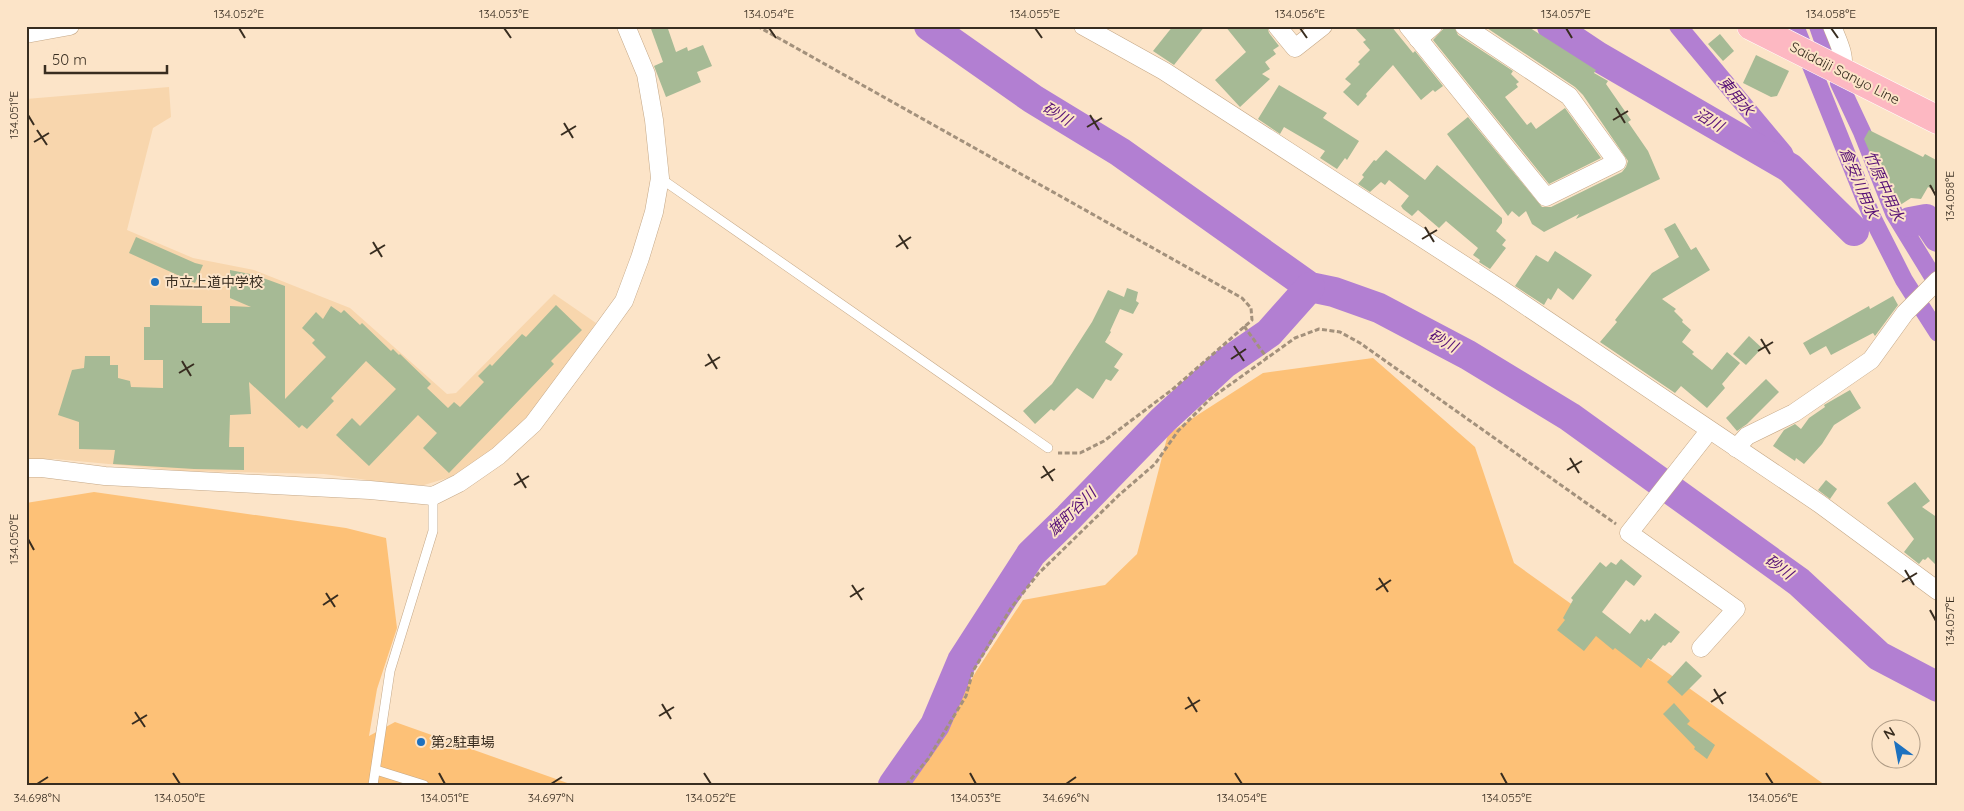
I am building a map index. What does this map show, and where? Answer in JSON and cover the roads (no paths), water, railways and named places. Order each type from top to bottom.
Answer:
[{"type":"main road","name":"Saidaiji Sanyo Line","points":[[1751,26],[1938,120]]},
{"type":"street","points":[[26,34],[70,26]]},
{"type":"street","points":[[26,468],[42,468],[105,476],[370,490],[433,496],[459,483],[498,456],[533,424],[624,301],[654,212],[660,178],[654,120],[646,74],[626,26]]},
{"type":"street","points":[[1084,26],[1164,71],[1496,286],[1820,504],[1938,591]]},
{"type":"street","points":[[1277,26],[1295,48],[1322,26]]},
{"type":"street","points":[[1433,26],[1413,33],[1546,197],[1617,162],[1569,96],[1464,26]]},
{"type":"street","points":[[1832,26],[1844,61],[1835,68]]},
{"type":"street","points":[[1736,448],[1747,436],[1794,413],[1871,360],[1905,314],[1933,285]]},
{"type":"street","points":[[1701,648],[1736,609],[1631,530],[1697,448],[1709,430]]},
{"type":"lane","points":[[660,178],[1048,448]]},
{"type":"lane","points":[[373,785],[390,671],[433,532],[433,496]]},
{"type":"lane","points":[[376,770],[424,785]]},
{"type":"waterway","name":"砂川","points":[[929,26],[1033,99],[1120,152],[1310,287],[1334,292],[1379,308],[1468,355],[1570,417],[1799,582],[1879,656],[1938,687]]},
{"type":"waterway","name":"沼川","points":[[1552,26],[1597,56],[1790,168],[1854,231]]},
{"type":"waterway","name":"東用水","points":[[1678,26],[1784,153],[1790,168]]},
{"type":"waterway","name":"倉安川用水","points":[[1795,26],[1872,217],[1904,280],[1938,333]]},
{"type":"waterway","name":"竹原中用水","points":[[1818,26],[1825,46]]},
{"type":"waterway","name":"竹原中用水","points":[[1839,83],[1862,132],[1894,213],[1938,285]]},
{"type":"waterway","name":"沼川","points":[[1910,222],[1926,219],[1938,237]]},
{"type":"waterway","name":"雄町谷川","points":[[893,785],[935,725],[962,661],[1031,554],[1163,420],[1224,364],[1269,333],[1310,287]]},
{"type":"place","name":"市立上道中学校","points":[[155,282]]},
{"type":"place","name":"第2駐車場","points":[[421,742]]}]
